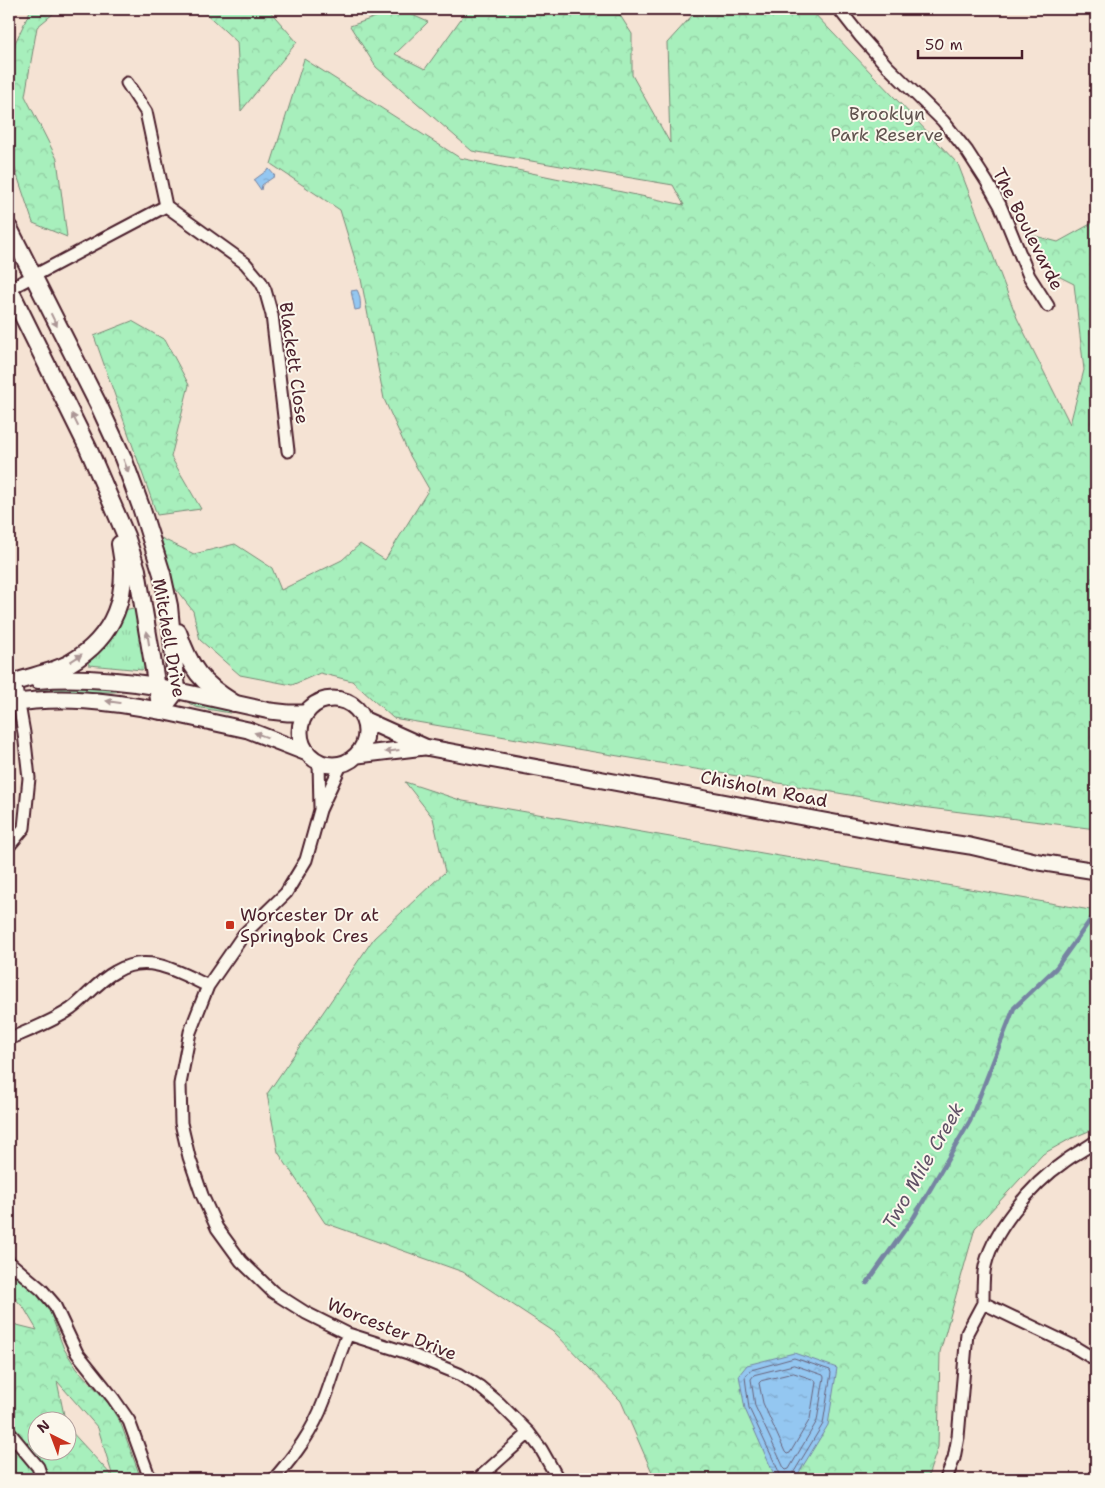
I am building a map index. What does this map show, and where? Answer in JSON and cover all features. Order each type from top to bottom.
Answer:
[{"type":"main road","name":"Mitchell Drive","points":[[9,228],[100,408],[123,458],[152,538],[168,606],[177,690],[161,711]]},
{"type":"main road","name":"Mitchell Drive","points":[[9,288],[88,448],[126,536],[137,570],[161,711]]},
{"type":"main road","points":[[12,683],[68,664],[82,655],[104,634],[115,616],[124,576],[110,496]]},
{"type":"main road","points":[[168,606],[183,648],[198,675],[208,686],[234,703]]},
{"type":"main road","points":[[12,683],[54,678],[85,678],[156,686]]},
{"type":"main road","points":[[13,703],[48,699],[78,699],[110,702],[161,711]]},
{"type":"street","name":"The Boulevarde","points":[[839,9],[887,66],[943,121],[968,151],[996,197],[1029,276],[1048,306]]},
{"type":"street","points":[[9,288],[166,206],[146,112],[127,83]]},
{"type":"street","name":"Blackett Close","points":[[166,206],[245,263],[265,290],[272,315],[288,452]]},
{"type":"street","points":[[9,846],[24,828],[29,778],[24,733],[13,703],[12,683]]},
{"type":"street","points":[[156,686],[270,711],[306,712]]},
{"type":"street","points":[[161,711],[248,730],[330,766],[341,765],[358,755],[366,738],[365,720],[354,706],[338,699],[320,702],[306,712],[300,733],[302,744],[313,758]]},
{"type":"street","name":"Chisholm Road","points":[[365,720],[425,746],[900,835],[970,846],[1039,862],[1096,871]]},
{"type":"street","name":"Chisholm Road","points":[[358,755],[425,746]]},
{"type":"street","name":"Worcester Drive","points":[[313,758],[320,810]]},
{"type":"street","name":"Worcester Drive","points":[[341,765],[320,810],[306,860],[286,893],[244,934],[208,986],[190,1032],[180,1084],[181,1123],[189,1157],[202,1195],[217,1228],[241,1261],[273,1292],[306,1313],[348,1334],[408,1353],[459,1374],[480,1387],[500,1403],[529,1433],[541,1449],[558,1479]]},
{"type":"street","points":[[9,1039],[46,1023],[70,1009],[115,972],[138,963],[164,965],[208,986]]},
{"type":"street","points":[[946,1479],[954,1458],[958,1436],[967,1333],[983,1303],[984,1271],[993,1244],[1013,1212],[1049,1174],[1064,1161],[1096,1141]]},
{"type":"street","points":[[9,1262],[42,1290],[54,1304],[77,1353],[129,1420],[150,1479]]},
{"type":"street","points":[[983,1303],[1071,1345],[1096,1360]]},
{"type":"street","points":[[274,1479],[296,1455],[310,1431],[324,1401],[348,1334]]},
{"type":"street","points":[[9,1432],[38,1467],[42,1479]]},
{"type":"street","points":[[478,1479],[529,1433]]},
{"type":"green space","points":[[31,9],[59,9],[37,27],[25,96],[57,159],[67,237],[33,223],[9,151],[9,114],[15,43]]},
{"type":"green space","points":[[201,9],[268,9],[297,42],[241,111],[237,42]]},
{"type":"green space","name":"Brooklyn Park Reserve","points":[[399,9],[428,22],[395,54],[425,69],[468,9],[616,9],[632,34],[632,75],[670,143],[667,43],[698,9],[810,9],[958,164],[1017,318],[1070,424],[1084,370],[1074,284],[1050,272],[1024,233],[1058,242],[1096,221],[1096,829],[921,807],[393,718],[352,681],[320,673],[292,685],[240,675],[200,640],[193,611],[174,587],[161,538],[194,554],[235,544],[272,568],[281,590],[342,560],[360,544],[385,560],[429,489],[409,454],[384,399],[361,279],[340,210],[271,164],[304,59],[460,158],[684,205],[673,185],[472,151],[376,67],[350,26]]},
{"type":"green space","points":[[132,321],[165,340],[189,385],[171,457],[201,509],[157,515],[94,336]]},
{"type":"green space","points":[[138,607],[145,668],[142,670],[89,665],[86,659],[124,610]]},
{"type":"green space","points":[[42,684],[137,689],[112,692],[73,691],[37,693],[36,688]]},
{"type":"green space","points":[[186,695],[232,707],[230,713],[195,707],[186,701]]},
{"type":"green space","points":[[405,782],[463,801],[1096,911],[1096,1128],[1070,1139],[1043,1154],[975,1228],[940,1352],[938,1447],[927,1479],[655,1479],[621,1401],[553,1331],[463,1272],[325,1223],[278,1152],[267,1094],[374,938],[445,872],[433,818]]},
{"type":"green space","points":[[9,1270],[41,1297],[50,1312],[64,1349],[77,1369],[107,1401],[121,1424],[141,1479],[9,1479],[9,1323],[37,1330],[24,1308],[9,1292]]},
{"type":"water","points":[[269,169],[275,176],[262,185],[261,190],[254,180]]},
{"type":"water","points":[[357,290],[360,297],[360,309],[355,310],[351,291]]},
{"type":"water","points":[[794,1353],[837,1368],[828,1425],[795,1479],[776,1479],[745,1409],[739,1375],[747,1365]]},
{"type":"waterway","name":"Two Mile Creek","points":[[867,1283],[914,1217],[970,1121],[1014,1008],[1056,968],[1096,912]]},
{"type":"place","name":"Worcester Dr at Springbok Cres","points":[[230,925]]}]
